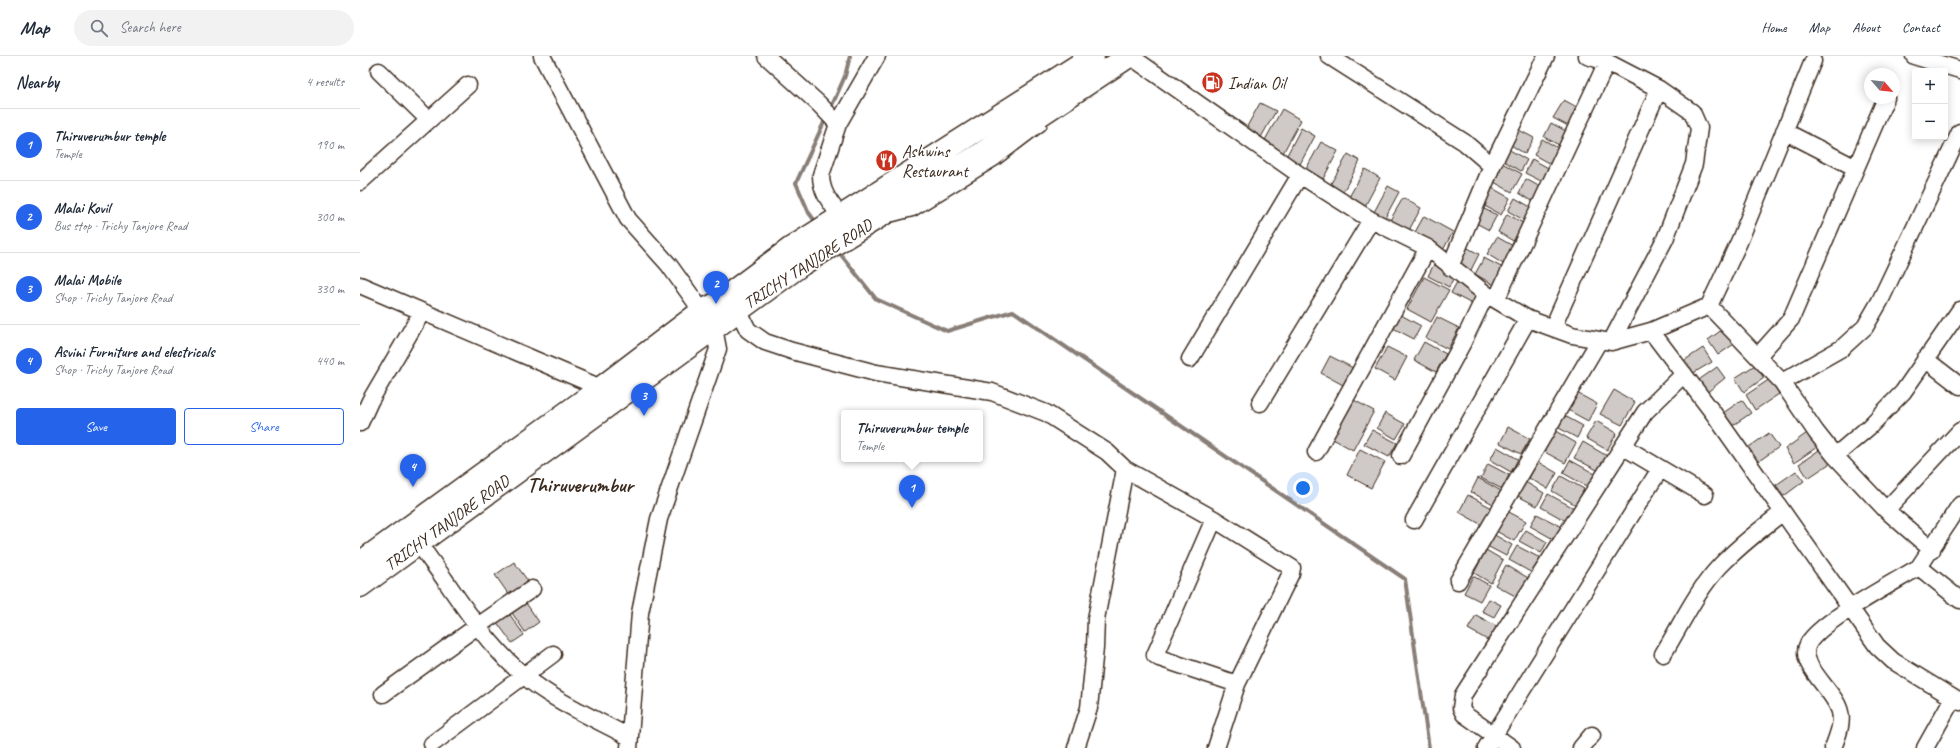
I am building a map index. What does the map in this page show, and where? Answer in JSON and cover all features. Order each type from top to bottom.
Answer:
[{"type":"highway","name":"TRICHY TANJORE ROAD","points":[[360,586],[419,543],[708,320],[716,304],[849,224],[1093,56]]},
{"type":"highway","name":"TRICHY TANJORE ROAD","points":[[849,224],[984,152],[1130,56]]},
{"type":"highway","name":"TRICHY TANJORE ROAD","points":[[360,563],[601,388],[708,320],[738,310],[796,257]]},
{"type":"street","points":[[419,543],[476,627],[507,660],[545,692],[629,742],[640,613],[659,519],[718,349],[708,320],[669,265],[628,219],[542,56]]},
{"type":"street","points":[[766,56],[819,104],[835,122]]},
{"type":"street","points":[[849,224],[823,191],[821,175],[835,122],[877,56]]},
{"type":"street","points":[[1130,56],[1300,175],[1371,220],[1428,248],[1450,267],[1491,297],[1528,319],[1572,334],[1605,342],[1651,331],[1709,306],[1739,242],[1813,61]]},
{"type":"street","points":[[1329,56],[1464,142],[1492,166]]},
{"type":"street","points":[[1450,267],[1492,166],[1546,56]]},
{"type":"street","points":[[1458,581],[1564,403],[1605,342],[1665,240],[1694,164],[1699,128],[1692,112],[1659,89],[1607,62],[1587,56]]},
{"type":"street","points":[[1914,56],[1960,70]]},
{"type":"street","points":[[1401,456],[1462,344],[1491,297],[1607,62]]},
{"type":"street","points":[[379,71],[428,119]]},
{"type":"street","points":[[364,172],[468,85]]},
{"type":"street","points":[[1553,327],[1659,89]]},
{"type":"street","points":[[1758,356],[1791,319],[1883,104]]},
{"type":"street","points":[[1784,131],[1856,168]]},
{"type":"street","points":[[1782,382],[1842,348],[1865,327],[1880,301],[1960,132]]},
{"type":"street","points":[[1190,359],[1300,175]]},
{"type":"street","points":[[1260,404],[1371,220]]},
{"type":"street","points":[[1316,452],[1428,248]]},
{"type":"street","points":[[360,285],[601,388]]},
{"type":"street","points":[[1709,306],[1782,382],[1816,432],[1835,456],[1886,510],[1932,550]]},
{"type":"street","points":[[738,310],[748,330],[765,342],[792,351],[876,373],[992,392],[1039,411],[1107,452],[1126,469],[1214,519],[1292,568],[1291,573],[1237,684],[1216,748]]},
{"type":"street","points":[[1835,456],[1869,427],[1903,392],[1960,310]]},
{"type":"street","points":[[360,423],[370,401],[422,312]]},
{"type":"street","points":[[1414,520],[1528,319]]},
{"type":"street","points":[[1651,331],[1714,414],[1877,646],[1893,661],[1956,700],[1925,748]]},
{"type":"street","points":[[1925,359],[1960,386]]},
{"type":"street","points":[[1512,748],[1490,742],[1464,714],[1461,708],[1463,695],[1624,447],[1645,412],[1684,374]]},
{"type":"street","points":[[1886,510],[1960,430]]},
{"type":"street","points":[[1624,447],[1705,496]]},
{"type":"street","points":[[1076,748],[1089,708],[1095,648],[1096,619],[1126,469]]},
{"type":"street","points":[[1490,742],[1660,469]]},
{"type":"street","points":[[1833,748],[1840,726],[1840,714],[1837,702],[1807,662],[1806,653],[1808,644],[1815,634],[1851,609],[1919,567],[1932,550],[1960,505]]},
{"type":"street","points":[[1663,654],[1707,581],[1737,548],[1783,512]]},
{"type":"street","points":[[1214,519],[1155,655],[1159,658],[1237,684]]},
{"type":"street","points":[[1919,567],[1960,600]]},
{"type":"street","points":[[383,694],[532,589]]},
{"type":"street","points":[[432,744],[554,654]]},
{"type":"street","points":[[1581,748],[1592,735]]},
{"type":"lane","points":[[849,224],[913,212],[996,162],[1074,101],[1098,77]]},
{"type":"building","points":[[1564,100],[1582,110],[1572,128],[1553,118]]},
{"type":"building","points":[[1260,103],[1276,111],[1260,139],[1245,130]]},
{"type":"building","points":[[1282,109],[1301,120],[1283,153],[1264,142]]},
{"type":"building","points":[[1551,123],[1566,131],[1559,145],[1544,137]]},
{"type":"building","points":[[1301,128],[1315,136],[1300,164],[1286,157]]},
{"type":"building","points":[[1519,130],[1534,138],[1525,154],[1511,145]]},
{"type":"building","points":[[1542,139],[1560,149],[1552,165],[1534,155]]},
{"type":"building","points":[[1321,142],[1338,151],[1323,179],[1306,169]]},
{"type":"building","points":[[1508,149],[1527,160],[1521,171],[1502,160]]},
{"type":"building","points":[[1348,154],[1360,161],[1343,192],[1330,185]]},
{"type":"building","points":[[1532,159],[1552,170],[1545,183],[1525,173]]},
{"type":"building","points":[[1502,163],[1522,174],[1512,192],[1492,181]]},
{"type":"building","points":[[1365,169],[1380,178],[1365,206],[1349,197]]},
{"type":"building","points":[[1526,179],[1542,188],[1534,202],[1519,193]]},
{"type":"building","points":[[1388,186],[1399,192],[1385,218],[1374,212]]},
{"type":"building","points":[[1492,188],[1510,198],[1501,215],[1483,205]]},
{"type":"building","points":[[1403,198],[1421,208],[1408,232],[1389,222]]},
{"type":"building","points":[[1515,198],[1534,209],[1527,222],[1508,211]]},
{"type":"building","points":[[1482,208],[1497,215],[1489,230],[1474,222]]},
{"type":"building","points":[[1507,214],[1525,224],[1515,242],[1498,232]]},
{"type":"building","points":[[1424,216],[1453,232],[1443,250],[1414,234]]},
{"type":"building","points":[[1497,237],[1515,247],[1505,265],[1487,254]]},
{"type":"building","points":[[1464,246],[1479,254],[1470,272],[1455,263]]},
{"type":"building","points":[[1484,258],[1503,268],[1494,285],[1475,274]]},
{"type":"building","points":[[1434,264],[1455,275],[1449,287],[1428,276]]},
{"type":"building","points":[[1424,277],[1449,290],[1431,322],[1407,309]]},
{"type":"building","points":[[1457,282],[1478,293],[1472,304],[1451,293]]},
{"type":"building","points":[[1401,315],[1421,326],[1414,339],[1393,328]]},
{"type":"building","points":[[1437,317],[1459,328],[1448,349],[1426,338]]},
{"type":"building","points":[[1723,329],[1734,344],[1718,355],[1708,340]]},
{"type":"building","points":[[1424,342],[1446,354],[1436,372],[1414,360]]},
{"type":"building","points":[[1387,347],[1407,357],[1395,380],[1375,369]]},
{"type":"building","points":[[1703,348],[1712,362],[1690,375],[1682,362]]},
{"type":"building","points":[[1330,356],[1353,368],[1343,385],[1321,373]]},
{"type":"building","points":[[1755,365],[1764,378],[1744,392],[1735,378]]},
{"type":"building","points":[[1717,367],[1725,378],[1705,394],[1696,382]]},
{"type":"building","points":[[1770,379],[1779,394],[1755,410],[1746,395]]},
{"type":"building","points":[[1614,390],[1635,402],[1622,425],[1600,414]]},
{"type":"building","points":[[1575,392],[1597,404],[1588,421],[1566,409]]},
{"type":"building","points":[[1352,399],[1374,411],[1353,450],[1331,438]]},
{"type":"building","points":[[1742,400],[1751,413],[1732,426],[1723,413]]},
{"type":"building","points":[[1385,413],[1405,424],[1396,439],[1377,428]]},
{"type":"building","points":[[1563,415],[1583,426],[1577,438],[1557,427]]},
{"type":"building","points":[[1596,421],[1617,433],[1607,450],[1586,438]]},
{"type":"building","points":[[1508,427],[1530,439],[1521,454],[1500,443]]},
{"type":"building","points":[[1552,429],[1576,443],[1565,463],[1541,450]]},
{"type":"building","points":[[1372,430],[1397,443],[1389,457],[1364,444]]},
{"type":"building","points":[[1769,433],[1779,447],[1756,463],[1746,449]]},
{"type":"building","points":[[1807,433],[1817,447],[1794,463],[1785,449]]},
{"type":"building","points":[[1583,442],[1607,456],[1599,471],[1574,458]]},
{"type":"building","points":[[1497,447],[1518,459],[1511,472],[1490,460]]},
{"type":"building","points":[[1822,448],[1832,462],[1808,478],[1799,464]]},
{"type":"building","points":[[1360,449],[1385,462],[1371,488],[1347,475]]},
{"type":"building","points":[[1570,460],[1595,474],[1588,487],[1563,473]]},
{"type":"building","points":[[1538,462],[1557,473],[1548,489],[1529,478]]},
{"type":"building","points":[[1488,464],[1509,475],[1502,489],[1481,478]]},
{"type":"building","points":[[1796,471],[1804,481],[1784,496],[1776,485]]},
{"type":"building","points":[[1561,476],[1584,489],[1576,505],[1552,491]]},
{"type":"building","points":[[1478,478],[1503,492],[1495,505],[1471,492]]},
{"type":"building","points":[[1522,480],[1544,493],[1537,506],[1514,494]]},
{"type":"building","points":[[1548,494],[1574,508],[1566,521],[1541,507]]},
{"type":"building","points":[[1468,495],[1492,508],[1482,525],[1459,512]]},
{"type":"building","points":[[1507,511],[1526,521],[1514,541],[1496,531]]},
{"type":"building","points":[[1537,514],[1562,527],[1555,540],[1530,526]]},
{"type":"building","points":[[1526,530],[1547,542],[1541,553],[1519,541]]},
{"type":"building","points":[[1493,534],[1512,545],[1506,556],[1487,546]]},
{"type":"building","points":[[1517,546],[1542,559],[1534,574],[1509,560]]},
{"type":"building","points":[[1486,550],[1503,560],[1491,583],[1474,573]]},
{"type":"building","points":[[514,562],[528,581],[509,595],[495,575]]},
{"type":"building","points":[[1506,565],[1530,579],[1519,598],[1495,585]]},
{"type":"building","points":[[1473,576],[1489,585],[1480,601],[1464,593]]},
{"type":"building","points":[[1489,599],[1501,605],[1494,617],[1482,611]]},
{"type":"building","points":[[524,600],[539,622],[525,632],[510,610]]},
{"type":"building","points":[[508,612],[524,635],[512,643],[496,621]]},
{"type":"building","points":[[1476,615],[1500,628],[1491,642],[1468,629]]},
{"type":"waterway","points":[[830,110],[845,76],[850,56]]},
{"type":"waterway","points":[[818,225],[809,213],[796,183],[826,118]]},
{"type":"waterway","points":[[838,251],[876,299],[947,331],[1013,311],[1405,579],[1429,748]]},
{"type":"place","name":"Indian Oil","points":[[1212,83]]},
{"type":"place","name":"Ashwins Restaurant","points":[[887,161]]},
{"type":"place","name":"Malai Kovil","points":[[716,304]]},
{"type":"place","name":"Malai Mobile","points":[[644,416]]},
{"type":"place","name":"Asvini Furniture and electricals","points":[[413,487]]},
{"type":"place","name":"Thiruverumbur temple","points":[[912,508]]},
{"type":"district","name":"Thiruverumbur","points":[[580,485]]}]
